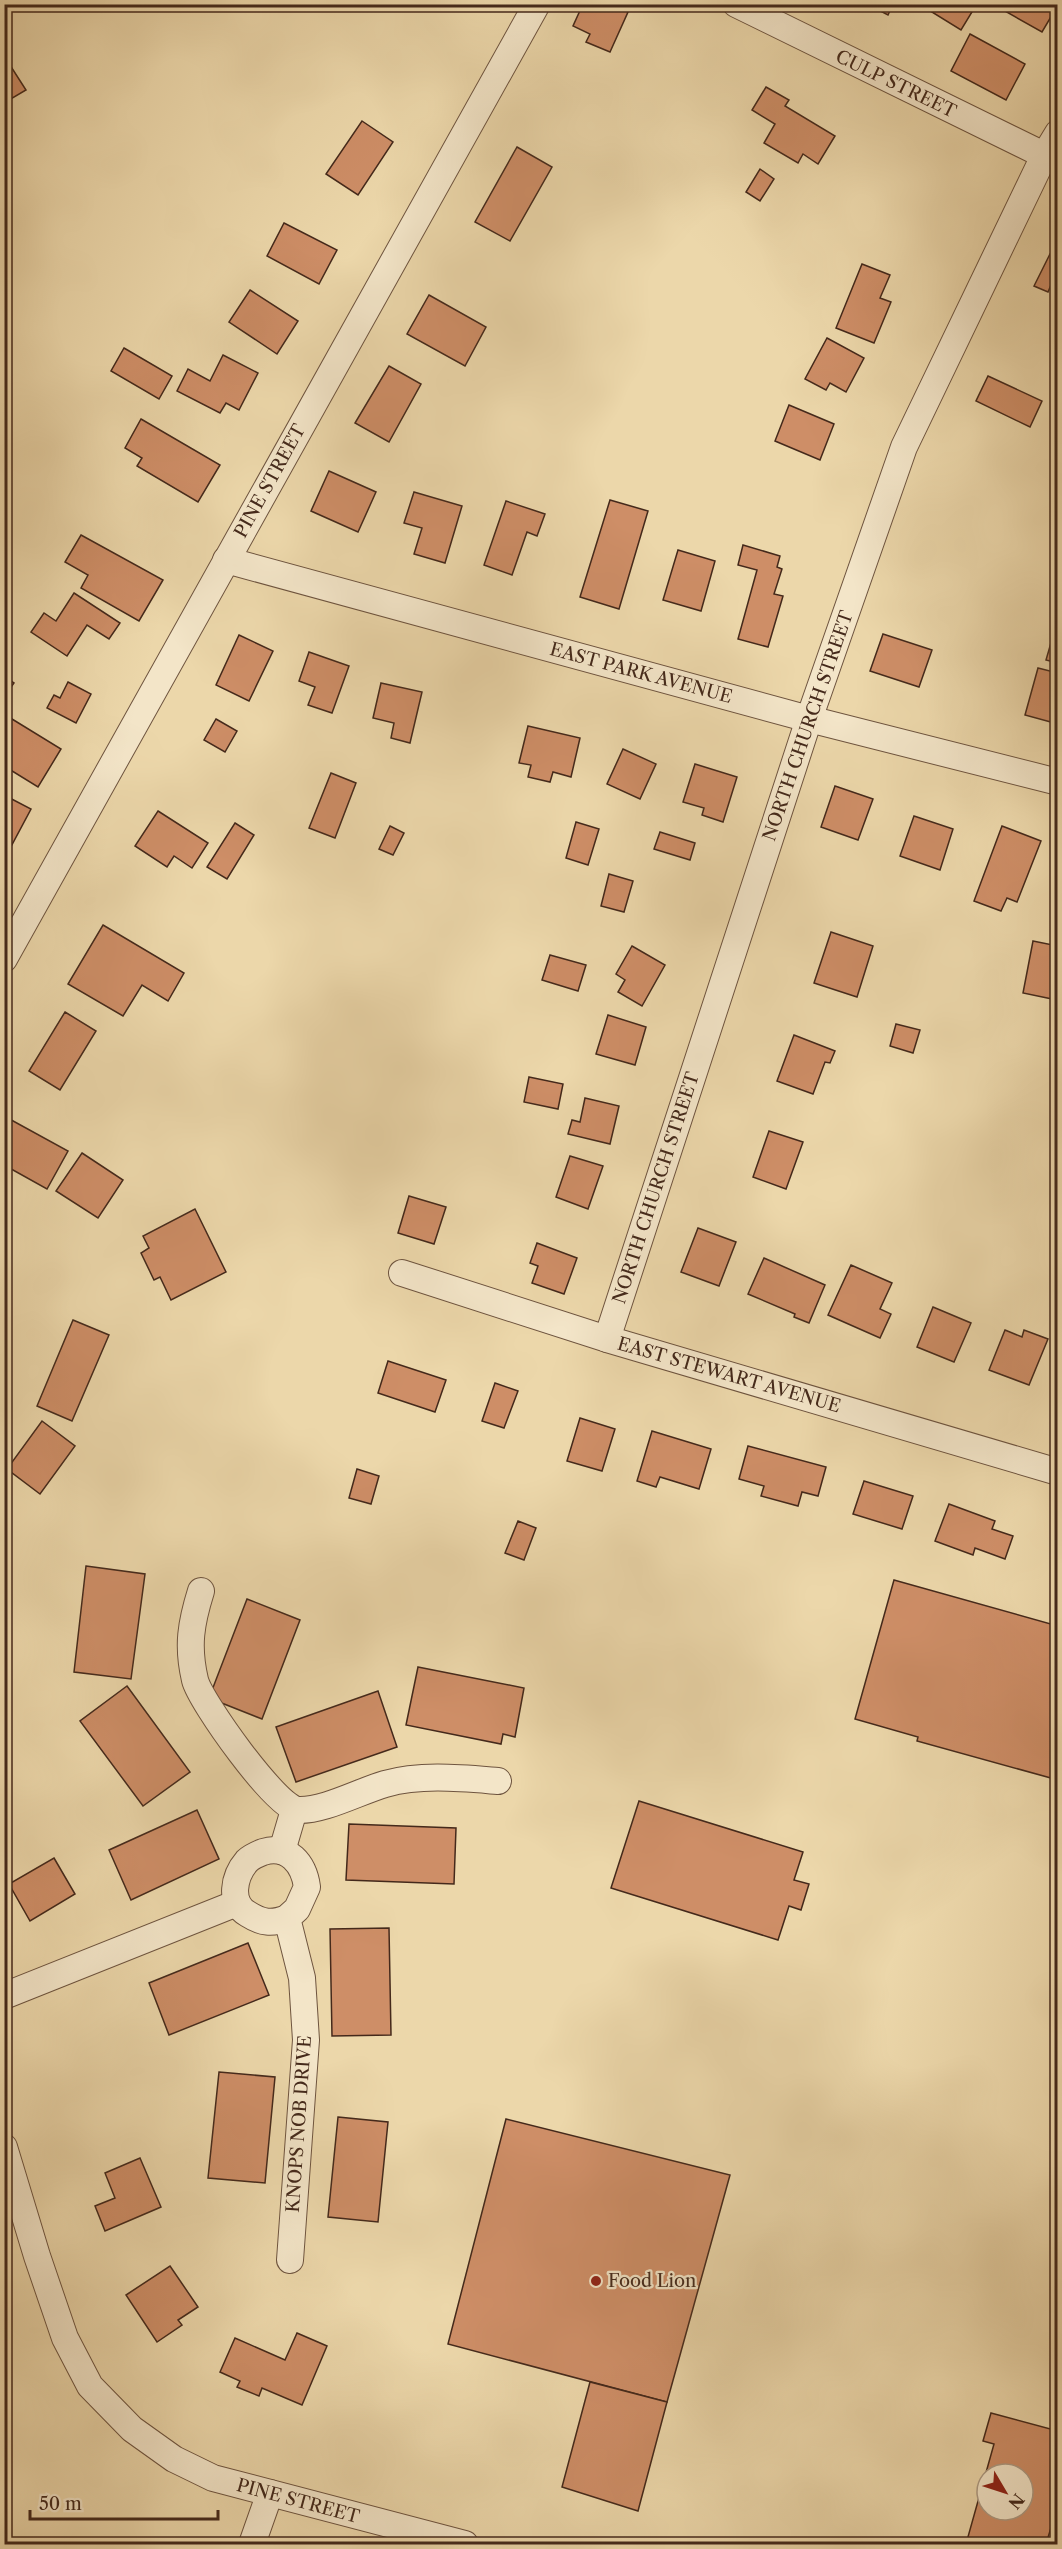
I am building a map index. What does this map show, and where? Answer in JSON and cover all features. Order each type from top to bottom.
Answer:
[{"type":"street","name":"PINE STREET","points":[[4,959],[537,4]]},
{"type":"street","name":"CULP STREET","points":[[736,4],[1051,159]]},
{"type":"street","name":"NORTH CHURCH STREET","points":[[607,1339],[808,719],[904,447],[1051,159],[1058,134]]},
{"type":"street","name":"EAST PARK AVENUE","points":[[226,560],[808,719],[1058,782]]},
{"type":"street","name":"EAST STEWART AVENUE","points":[[402,1273],[607,1339],[1058,1472]]},
{"type":"street","points":[[201,1591],[193,1616],[189,1641],[200,1693],[264,1784],[280,1801],[294,1810],[314,1809],[347,1796],[407,1779],[437,1777],[498,1780]]},
{"type":"street","points":[[282,1851],[294,1810]]},
{"type":"street","points":[[269,1850],[282,1851],[301,1865],[307,1887],[297,1909],[288,1918],[267,1923],[244,1912],[234,1894],[236,1884],[247,1861],[269,1850]]},
{"type":"street","points":[[4,1996],[237,1903]]},
{"type":"street","name":"KNOPS NOB DRIVE","points":[[288,1918],[302,1977],[306,2040],[290,2260]]},
{"type":"street","name":"PINE STREET","points":[[4,2147],[65,2338],[90,2386],[132,2429],[174,2459],[213,2478],[465,2544]]},
{"type":"street","points":[[252,2544],[270,2493]]},
{"type":"building","points":[[583,4],[611,4],[628,12],[610,52],[586,42],[590,34],[573,26]]},
{"type":"building","points":[[867,4],[893,4],[888,15]]},
{"type":"building","points":[[930,4],[970,4],[975,7],[961,30],[927,9]]},
{"type":"building","points":[[997,4],[1058,5],[1042,32],[996,6]]},
{"type":"building","points":[[970,34],[1025,64],[1006,100],[951,71]]},
{"type":"building","points":[[8,62],[26,90],[4,103],[4,64]]},
{"type":"building","points":[[766,87],[789,100],[785,106],[835,136],[818,164],[803,154],[798,163],[764,143],[775,124],[752,110]]},
{"type":"building","points":[[362,121],[393,142],[358,195],[326,174]]},
{"type":"building","points":[[517,147],[552,167],[510,241],[475,222]]},
{"type":"building","points":[[760,169],[774,179],[760,201],[746,192]]},
{"type":"building","points":[[284,223],[337,250],[319,284],[267,256]]},
{"type":"building","points":[[1050,254],[1058,258],[1058,288],[1051,285],[1048,292],[1034,286]]},
{"type":"building","points":[[862,264],[890,275],[880,298],[891,302],[874,343],[836,328]]},
{"type":"building","points":[[250,290],[298,321],[277,354],[229,322]]},
{"type":"building","points":[[429,295],[486,327],[465,366],[407,334]]},
{"type":"building","points":[[827,338],[864,358],[846,392],[830,383],[826,390],[805,379]]},
{"type":"building","points":[[124,348],[172,376],[159,399],[111,371]]},
{"type":"building","points":[[223,355],[258,373],[239,410],[226,403],[220,413],[177,391],[188,369],[210,381]]},
{"type":"building","points":[[389,366],[421,384],[389,442],[355,423]]},
{"type":"building","points":[[988,376],[1042,401],[1030,427],[976,401]]},
{"type":"building","points":[[789,405],[834,424],[820,460],[775,441]]},
{"type":"building","points":[[141,419],[220,465],[198,502],[137,466],[142,458],[125,448]]},
{"type":"building","points":[[329,471],[376,492],[358,532],[311,511]]},
{"type":"building","points":[[414,492],[462,506],[445,563],[414,554],[422,528],[404,523]]},
{"type":"building","points":[[610,500],[648,511],[619,609],[580,597]]},
{"type":"building","points":[[506,501],[545,514],[537,536],[527,532],[512,575],[484,565]]},
{"type":"building","points":[[81,535],[163,580],[139,621],[81,588],[88,575],[65,562]]},
{"type":"building","points":[[743,545],[780,556],[777,567],[782,569],[774,594],[783,596],[768,647],[738,639],[757,570],[738,565]]},
{"type":"building","points":[[678,550],[715,561],[701,611],[663,600]]},
{"type":"building","points":[[74,593],[120,623],[109,639],[87,625],[67,656],[31,632],[44,613],[56,621]]},
{"type":"building","points":[[1055,629],[1058,630],[1058,663],[1046,660]]},
{"type":"building","points":[[883,634],[932,650],[919,687],[870,671]]},
{"type":"building","points":[[239,635],[273,651],[249,701],[216,685]]},
{"type":"building","points":[[309,652],[349,666],[332,713],[308,705],[315,687],[299,681]]},
{"type":"building","points":[[1038,668],[1058,673],[1058,724],[1025,715]]},
{"type":"building","points":[[4,676],[14,683],[4,697]]},
{"type":"building","points":[[68,682],[91,694],[76,723],[47,708],[54,695],[60,698]]},
{"type":"building","points":[[381,683],[422,692],[410,743],[391,738],[394,723],[373,718]]},
{"type":"building","points":[[12,719],[61,749],[38,787],[4,766],[4,731]]},
{"type":"building","points":[[216,719],[237,731],[225,752],[204,740]]},
{"type":"building","points":[[528,726],[580,738],[571,777],[553,772],[550,782],[528,777],[531,765],[519,763]]},
{"type":"building","points":[[623,749],[656,764],[640,799],[607,784]]},
{"type":"building","points":[[695,764],[737,777],[723,822],[702,815],[704,808],[683,802]]},
{"type":"building","points":[[331,773],[356,783],[335,838],[309,828]]},
{"type":"building","points":[[835,786],[873,799],[858,840],[821,827]]},
{"type":"building","points":[[4,795],[31,809],[7,854],[4,853]]},
{"type":"building","points":[[158,811],[208,843],[192,868],[174,856],[167,867],[135,846]]},
{"type":"building","points":[[914,816],[953,829],[940,870],[900,856]]},
{"type":"building","points":[[576,822],[599,829],[588,865],[566,858]]},
{"type":"building","points":[[235,823],[254,835],[227,879],[207,867]]},
{"type":"building","points":[[390,826],[404,833],[393,855],[379,849]]},
{"type":"building","points":[[1002,826],[1041,841],[1017,902],[1007,898],[1001,911],[974,901]]},
{"type":"building","points":[[660,832],[695,843],[690,860],[654,849]]},
{"type":"building","points":[[609,874],[633,881],[624,912],[601,906]]},
{"type":"building","points":[[103,925],[184,973],[168,1001],[142,985],[123,1016],[68,984]]},
{"type":"building","points":[[831,932],[873,946],[857,997],[814,983]]},
{"type":"building","points":[[1033,941],[1058,946],[1057,1000],[1023,993]]},
{"type":"building","points":[[632,946],[665,965],[642,1006],[618,992],[625,980],[616,974]]},
{"type":"building","points":[[550,955],[586,965],[578,991],[542,980]]},
{"type":"building","points":[[65,1012],[96,1031],[60,1090],[29,1071]]},
{"type":"building","points":[[608,1015],[646,1027],[635,1065],[596,1054]]},
{"type":"building","points":[[896,1024],[920,1030],[913,1053],[890,1046]]},
{"type":"building","points":[[794,1035],[835,1051],[830,1063],[825,1062],[813,1094],[777,1081]]},
{"type":"building","points":[[529,1077],[563,1084],[558,1109],[524,1102]]},
{"type":"building","points":[[585,1098],[619,1106],[610,1144],[568,1134],[572,1120],[580,1122]]},
{"type":"building","points":[[4,1116],[68,1151],[47,1189],[4,1165]]},
{"type":"building","points":[[769,1131],[803,1142],[786,1189],[753,1177]]},
{"type":"building","points":[[82,1153],[123,1180],[98,1218],[56,1191]]},
{"type":"building","points":[[570,1156],[603,1166],[588,1209],[556,1197]]},
{"type":"building","points":[[409,1196],[446,1207],[434,1244],[398,1233]]},
{"type":"building","points":[[195,1209],[226,1272],[171,1300],[160,1277],[154,1280],[141,1253],[149,1248],[143,1236]]},
{"type":"building","points":[[698,1228],[736,1242],[719,1286],[681,1272]]},
{"type":"building","points":[[537,1243],[577,1258],[564,1294],[532,1283],[538,1266],[530,1263]]},
{"type":"building","points":[[764,1258],[825,1285],[809,1323],[794,1317],[795,1314],[748,1294]]},
{"type":"building","points":[[851,1265],[892,1283],[880,1309],[891,1314],[880,1338],[828,1315]]},
{"type":"building","points":[[933,1307],[971,1323],[954,1362],[917,1347]]},
{"type":"building","points":[[73,1320],[109,1335],[72,1421],[37,1406]]},
{"type":"building","points":[[1005,1330],[1022,1337],[1024,1330],[1048,1339],[1029,1385],[989,1370]]},
{"type":"building","points":[[388,1361],[446,1380],[435,1412],[378,1393]]},
{"type":"building","points":[[495,1383],[518,1391],[504,1428],[482,1421]]},
{"type":"building","points":[[580,1418],[615,1429],[602,1471],[567,1461]]},
{"type":"building","points":[[42,1421],[75,1446],[40,1494],[7,1469]]},
{"type":"building","points":[[652,1431],[711,1449],[699,1489],[660,1477],[656,1487],[637,1481]]},
{"type":"building","points":[[748,1446],[826,1467],[818,1496],[802,1492],[798,1506],[761,1496],[764,1486],[739,1479]]},
{"type":"building","points":[[357,1469],[379,1476],[371,1504],[349,1498]]},
{"type":"building","points":[[864,1481],[913,1496],[902,1529],[853,1514]]},
{"type":"building","points":[[949,1504],[995,1521],[992,1529],[1013,1536],[1005,1559],[975,1548],[973,1555],[935,1541]]},
{"type":"building","points":[[518,1521],[536,1528],[524,1560],[505,1553]]},
{"type":"building","points":[[86,1566],[145,1574],[131,1679],[74,1672]]},
{"type":"building","points":[[894,1580],[1058,1626],[1058,1780],[917,1741],[918,1737],[855,1719]]},
{"type":"building","points":[[247,1599],[300,1620],[262,1719],[209,1698]]},
{"type":"building","points":[[418,1667],[524,1688],[515,1737],[503,1734],[501,1744],[406,1725]]},
{"type":"building","points":[[127,1686],[190,1772],[143,1806],[80,1721]]},
{"type":"building","points":[[378,1691],[397,1747],[296,1782],[276,1727]]},
{"type":"building","points":[[639,1801],[803,1852],[794,1880],[809,1884],[801,1910],[789,1906],[778,1940],[611,1888]]},
{"type":"building","points":[[197,1810],[219,1859],[131,1900],[109,1850]]},
{"type":"building","points":[[349,1824],[456,1828],[454,1884],[346,1880]]},
{"type":"building","points":[[54,1858],[75,1894],[30,1921],[9,1884]]},
{"type":"building","points":[[389,1928],[391,2035],[332,2036],[330,1929]]},
{"type":"building","points":[[248,1943],[269,1995],[169,2035],[149,1983]]},
{"type":"building","points":[[219,2072],[275,2077],[265,2183],[208,2178]]},
{"type":"building","points":[[338,2117],[388,2122],[378,2222],[328,2217]]},
{"type":"building","points":[[506,2119],[730,2175],[667,2402],[448,2344]]},
{"type":"building","points":[[140,2158],[161,2207],[105,2231],[95,2206],[115,2198],[105,2173]]},
{"type":"building","points":[[170,2266],[198,2307],[178,2320],[182,2325],[157,2342],[126,2295]]},
{"type":"building","points":[[297,2333],[327,2346],[302,2405],[262,2388],[259,2396],[237,2387],[240,2381],[220,2372],[235,2338],[285,2360]]},
{"type":"building","points":[[590,2382],[667,2402],[638,2511],[562,2487]]},
{"type":"building","points":[[991,2413],[1058,2431],[1058,2505],[1046,2544],[966,2544],[975,2512],[975,2522],[1035,2522],[1035,2462],[989,2462],[994,2444],[983,2441]]},
{"type":"place","name":"Food Lion","points":[[596,2281]]}]
